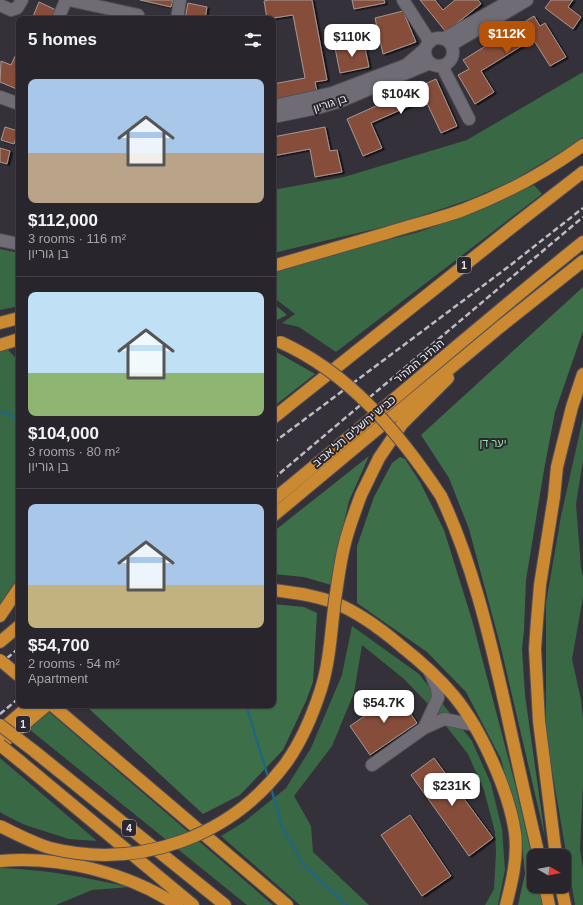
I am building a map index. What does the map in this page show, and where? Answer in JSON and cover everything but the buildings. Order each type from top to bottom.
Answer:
[{"type":"highway","points":[[276,265],[398,230],[481,202],[542,171],[583,145]]},
{"type":"highway","name":"1","points":[[276,416],[583,172]]},
{"type":"highway","points":[[276,258],[398,230]]},
{"type":"highway","name":"הנתיב המהיר","points":[[276,498],[583,242]]},
{"type":"highway","name":"כביש ירושלים תל אביב","points":[[276,514],[500,327],[583,261]]},
{"type":"highway","points":[[0,316],[16,313]]},
{"type":"highway","points":[[0,323],[16,319]]},
{"type":"highway","points":[[0,826],[49,847],[94,854],[123,855],[151,850],[189,838],[228,818],[268,785],[290,757],[306,726],[321,689],[327,663],[344,545],[361,495],[380,458],[402,424],[500,327]]},
{"type":"highway","points":[[0,345],[16,340]]},
{"type":"highway","points":[[277,340],[301,351],[316,361],[370,405],[402,441],[441,496],[454,525],[482,610],[496,665],[536,849]]},
{"type":"highway","points":[[555,849],[538,720],[535,649],[536,621],[557,466],[572,407],[583,374]]},
{"type":"highway","points":[[276,591],[323,599],[352,611],[386,633],[428,669],[454,696],[474,725],[498,775],[511,817],[516,847],[511,887],[506,905]]},
{"type":"highway","points":[[0,616],[16,592]]},
{"type":"highway","points":[[0,642],[16,629]]},
{"type":"highway","points":[[0,660],[16,673]]},
{"type":"highway","name":"1","points":[[0,732],[27,708]]},
{"type":"highway","name":"1","points":[[0,745],[43,708]]},
{"type":"highway","points":[[55,708],[287,905]]},
{"type":"highway","name":"4","points":[[0,724],[225,905]]},
{"type":"highway","name":"4","points":[[0,745],[193,905]]},
{"type":"highway","points":[[0,861],[28,860],[53,862],[102,872],[139,884],[177,905]]},
{"type":"highway","points":[[547,893],[550,905]]},
{"type":"highway","points":[[562,893],[564,905]]},
{"type":"street","points":[[0,5],[11,10],[17,8],[22,0]]},
{"type":"street","points":[[59,16],[67,0],[105,13],[138,16]]},
{"type":"street","points":[[177,16],[180,0]]},
{"type":"street","points":[[403,0],[428,45]]},
{"type":"street","points":[[447,42],[511,0]]},
{"type":"street","points":[[447,42],[527,0]]},
{"type":"street","points":[[437,38],[447,42],[452,53],[446,64],[442,66],[430,63],[425,56],[428,45],[437,38]]},
{"type":"street","name":"בן גוריון","points":[[276,105],[332,93],[406,65],[428,45]]},
{"type":"street","name":"בן גוריון","points":[[276,116],[317,108],[341,101],[430,63]]},
{"type":"street","points":[[442,66],[469,119]]},
{"type":"street","points":[[0,89],[16,95]]},
{"type":"street","points":[[0,97],[16,103]]},
{"type":"street","points":[[0,240],[16,243]]},
{"type":"street","points":[[514,298],[523,309]]},
{"type":"street","points":[[424,728],[438,698],[437,688],[428,669]]},
{"type":"street","points":[[372,765],[424,728],[444,719],[474,725]]},
{"type":"green space","points":[[583,72],[583,137],[514,180],[471,199],[400,223],[276,252],[276,189],[344,177],[467,140]]},
{"type":"green space","points":[[534,185],[542,194],[336,352],[299,327],[282,323],[295,314],[276,299],[276,268],[419,232],[459,217]]},
{"type":"green space","points":[[0,249],[16,252],[16,307],[0,310]]},
{"type":"green space","name":"יער דן","points":[[583,287],[583,331],[555,412],[526,580],[522,649],[525,695],[545,837],[501,648],[469,529],[449,478],[421,435]]},
{"type":"green space","points":[[276,306],[287,315],[276,320]]},
{"type":"green space","points":[[7,349],[16,358],[16,580],[0,604],[0,351]]},
{"type":"green space","points":[[276,352],[315,374],[276,405]]},
{"type":"green space","points":[[583,418],[583,460],[576,504],[583,577],[583,597],[572,659],[581,700],[583,720],[583,783],[580,849],[583,869],[583,905],[575,905],[571,882],[571,849],[565,849],[546,735],[546,603],[561,516]]},
{"type":"green space","points":[[369,456],[349,501],[331,585],[304,577],[276,574],[276,530]]},
{"type":"green space","points":[[400,457],[405,459],[420,482],[444,530],[472,620],[515,784],[530,849],[527,849],[527,893],[541,893],[544,905],[518,905],[525,874],[521,835],[501,759],[466,692],[427,652],[357,603],[357,546],[374,497],[392,463]]},
{"type":"green space","points":[[276,604],[304,607],[317,613],[313,682],[306,701],[283,750],[240,795],[203,814],[88,708],[276,708]]},
{"type":"green space","points":[[352,626],[419,674],[472,741],[491,784],[502,829],[505,870],[498,905],[485,905],[494,889],[496,852],[495,832],[484,790],[468,754],[432,708],[404,679],[362,645],[354,693],[332,746],[294,796],[311,826],[313,852],[369,905],[300,905],[221,836],[244,822],[286,788],[311,748],[342,675]]},
{"type":"green space","points":[[49,712],[273,905],[247,905],[29,729]]},
{"type":"green space","points":[[0,758],[97,841],[69,839],[25,825],[0,812]]},
{"type":"green space","points":[[0,868],[50,872],[130,887],[92,890],[56,905],[0,905]]},
{"type":"waterway","points":[[0,412],[16,418]]},
{"type":"waterway","points":[[247,708],[268,777]]},
{"type":"waterway","points":[[271,788],[282,827],[305,867],[347,905]]},
{"type":"railway","points":[[276,441],[508,267],[583,208]]},
{"type":"railway","points":[[276,476],[583,217]]},
{"type":"railway","points":[[0,664],[16,651]]},
{"type":"railway","points":[[0,714],[16,701]]}]
